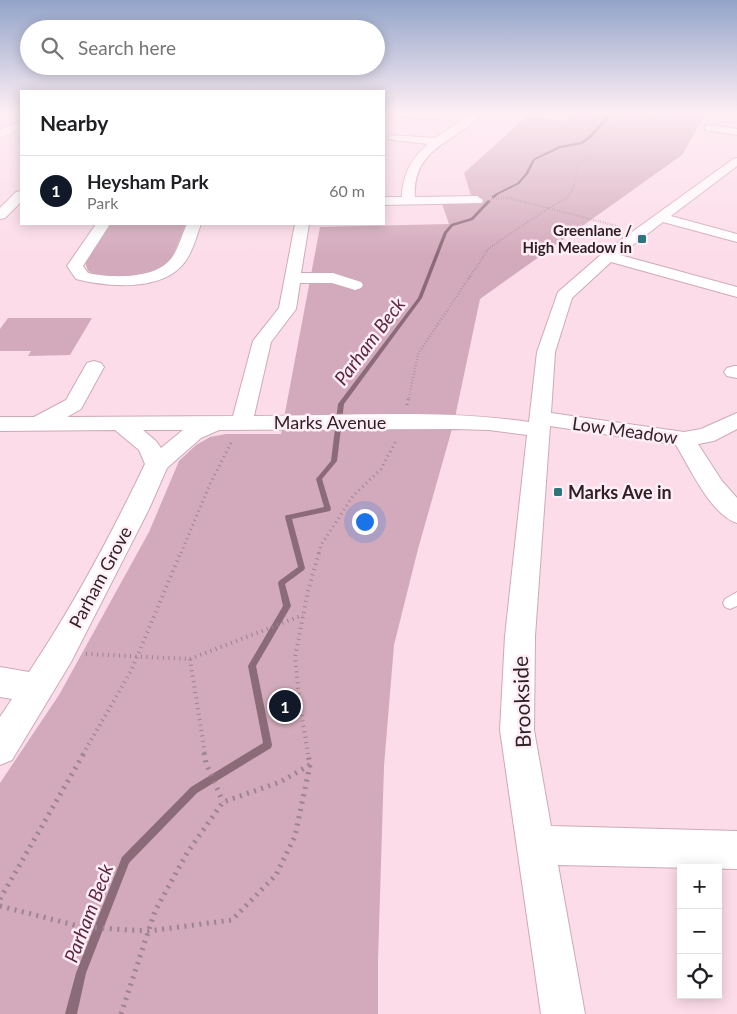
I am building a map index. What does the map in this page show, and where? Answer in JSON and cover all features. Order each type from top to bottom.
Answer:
[{"type":"street","points":[[409,201],[409,181],[419,160]]},
{"type":"street","name":"Brookside","points":[[563,1014],[518,730],[520,636],[546,352],[564,296],[608,256],[737,162]]},
{"type":"street","points":[[385,201],[477,200]]},
{"type":"street","points":[[0,215],[14,202]]},
{"type":"street","points":[[661,217],[737,238]]},
{"type":"street","points":[[102,225],[75,266],[82,276],[95,280],[133,280],[159,274],[177,263],[194,225]]},
{"type":"street","points":[[242,422],[262,341],[287,309],[302,225]]},
{"type":"street","points":[[608,256],[737,292]]},
{"type":"street","points":[[293,278],[333,278],[355,285]]},
{"type":"street","points":[[36,424],[74,404],[94,367]]},
{"type":"street","points":[[74,404],[94,424]]},
{"type":"street","name":"Low Meadow","points":[[538,424],[684,439],[706,436],[737,420]]},
{"type":"street","name":"Marks Avenue","points":[[0,424],[404,421],[538,424]]},
{"type":"street","name":"Parham Grove","points":[[0,748],[60,652],[158,464],[193,433],[215,423]]},
{"type":"street","points":[[121,424],[148,446],[158,464]]},
{"type":"street","points":[[684,439],[713,487],[737,514]]},
{"type":"street","points":[[0,682],[38,690]]},
{"type":"street","points":[[537,845],[737,850]]},
{"type":"path","points":[[0,906],[82,927],[149,931],[232,920],[276,875],[295,836],[310,765],[300,706],[295,656],[308,590],[321,545],[353,496],[381,469],[394,449],[404,421],[418,354],[489,248],[550,207],[567,198],[575,183],[578,164],[583,160]]},
{"type":"path","points":[[477,200],[509,198],[550,207],[641,232]]},
{"type":"path","points":[[0,899],[131,671],[210,484],[242,422]]},
{"type":"path","points":[[60,652],[190,659],[303,615]]},
{"type":"path","points":[[190,659],[206,763],[223,802]]},
{"type":"path","points":[[121,1014],[155,911],[187,854],[223,802],[280,782],[310,765]]},
{"type":"shaded area","points":[[478,160],[675,160],[480,299],[454,422],[418,549],[394,645],[384,766],[378,1014],[0,1014],[0,783],[59,695],[149,532],[179,461],[196,445],[210,437],[226,434],[281,434],[320,227],[449,224],[442,204],[473,202],[464,173]]},
{"type":"shaded area","points":[[109,225],[186,225],[169,262],[150,273],[105,276],[88,271],[85,262]]},
{"type":"shaded area","points":[[8,318],[92,318],[70,355],[28,356],[31,351],[0,351],[0,329]]},
{"type":"waterway","name":"Parham Beck","points":[[493,197],[518,184],[534,160]]},
{"type":"waterway","name":"Parham Beck","points":[[71,1014],[81,973],[125,860],[194,790],[268,745],[252,666],[287,606],[281,583],[302,568],[288,517],[328,509],[319,479],[334,461],[341,404],[420,298],[445,233],[452,225],[472,219],[489,201]]},
{"type":"place","name":"Greenlane / High Meadow in","points":[[642,239]]},
{"type":"place","name":"Marks Ave in","points":[[558,492]]},
{"type":"place","name":"Heysham Park","points":[[285,706]]}]
